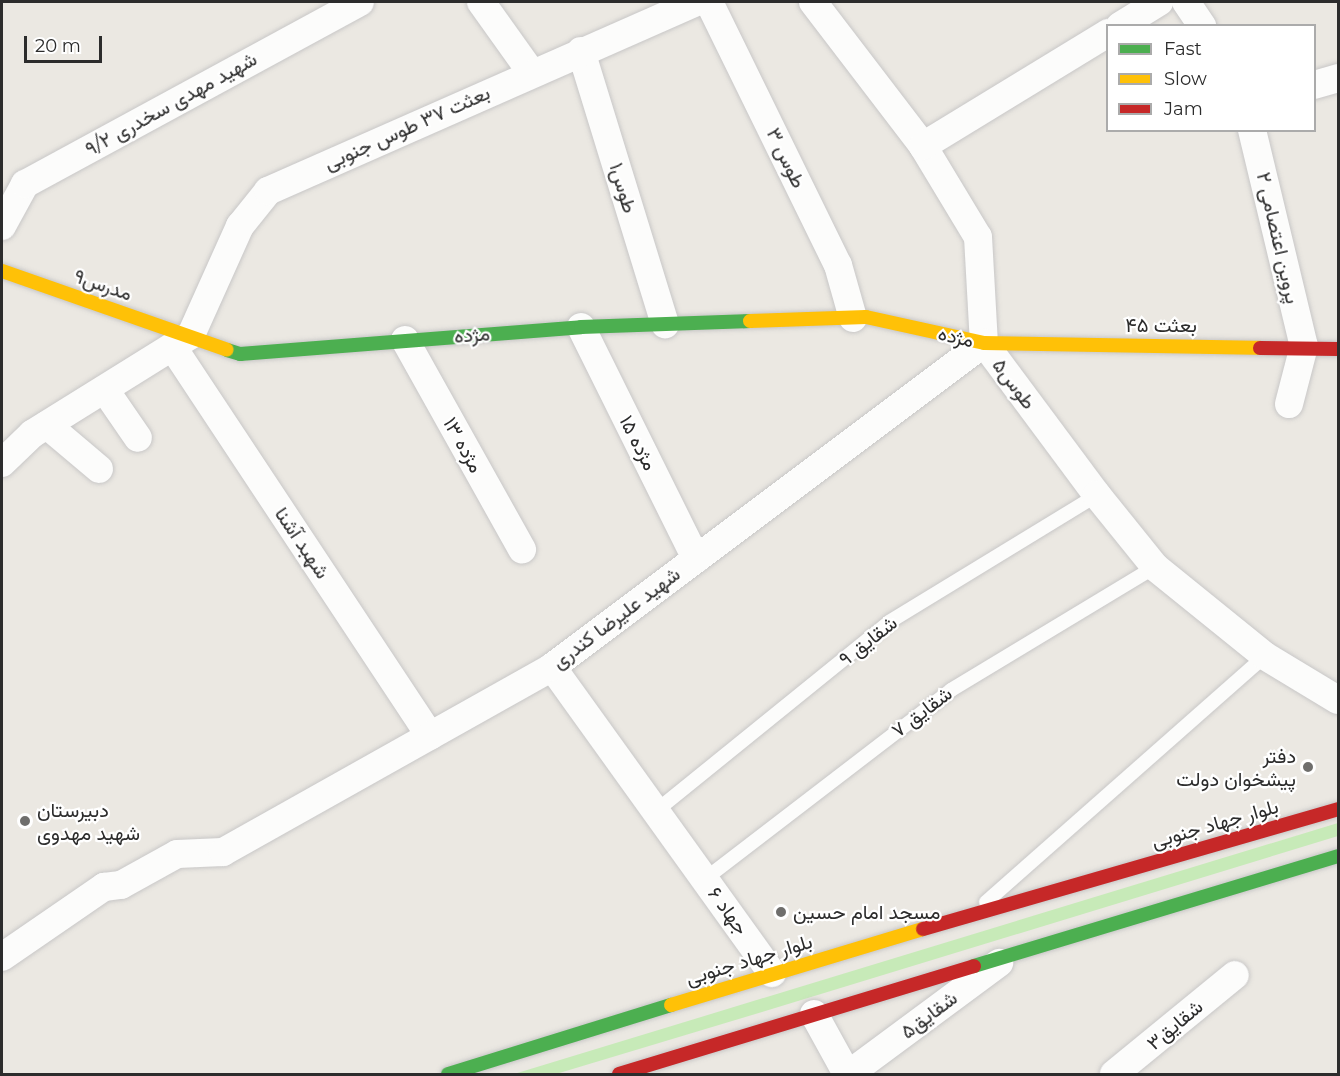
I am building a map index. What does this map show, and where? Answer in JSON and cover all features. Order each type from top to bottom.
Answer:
[{"type":"main road","name":"مدرس۹","points":[[2,271],[183,342]]},
{"type":"main road","name":"مژده","points":[[183,342],[240,354],[581,327],[866,317],[984,343]]},
{"type":"main road","name":"بعثت ۴۵","points":[[984,343],[1304,346],[1338,349]]},
{"type":"main road","name":"بلوار جهاد جنوبی","points":[[448,1074],[772,972],[1338,809]]},
{"type":"main road","points":[[619,1074],[1338,856]]},
{"type":"street","name":"شهید مهدی سخدری ۹/۲","points":[[2,226],[25,184],[360,2]]},
{"type":"street","name":"بعثت ۳۷ طوس جنوبی","points":[[183,342],[240,226],[268,191],[531,72],[696,2]]},
{"type":"street","name":"طوس ۳","points":[[709,2],[838,265],[853,318]]},
{"type":"street","name":"طوس۵","points":[[813,2],[923,146],[978,237],[984,343],[1097,495],[1155,567],[1265,656],[1338,700]]},
{"type":"street","points":[[1123,24],[1159,2]]},
{"type":"street","points":[[1186,2],[1201,24]]},
{"type":"street","points":[[492,6],[531,72]]},
{"type":"street","points":[[923,146],[1106,34]]},
{"type":"street","name":"طوس۱","points":[[581,51],[665,324]]},
{"type":"street","points":[[1316,84],[1338,78]]},
{"type":"street","name":"پروین اعتصامی ۲","points":[[1252,132],[1304,346]]},
{"type":"street","name":"مژده ۱۵","points":[[581,327],[696,559]]},
{"type":"street","name":"مژده ۱۳","points":[[405,340],[522,549]]},
{"type":"street","points":[[2,463],[47,424],[183,342]]},
{"type":"street","name":"شهبد آشنا","points":[[183,342],[430,736]]},
{"type":"street","name":"شهید علیرضا کندری","points":[[2,957],[104,887],[122,885],[177,854],[222,852],[552,667],[984,343]]},
{"type":"street","points":[[1289,404],[1304,346]]},
{"type":"street","points":[[105,390],[138,438]]},
{"type":"street","points":[[47,424],[99,469]]},
{"type":"street","name":"جهاد ۶","points":[[552,667],[772,972]]},
{"type":"street","name":"شقایق۵","points":[[848,1074],[1009,955]]},
{"type":"street","name":"شقایق۳","points":[[1114,1074],[1235,975]]},
{"type":"street","points":[[814,1014],[848,1074]]},
{"type":"lane","name":"شقایق ۹","points":[[656,811],[889,622],[1097,495]]},
{"type":"lane","name":"شقایق ۷","points":[[705,879],[951,690],[1155,567]]},
{"type":"lane","points":[[971,915],[1265,656]]},
{"type":"green space","points":[[1338,823],[1338,836],[762,1012],[556,1074],[514,1074]]},
{"type":"traffic: fast","points":[[227,350],[240,354],[581,327],[750,321]]},
{"type":"traffic: fast","points":[[974,966],[1338,856]]},
{"type":"traffic: fast","points":[[448,1074],[671,1005]]},
{"type":"traffic: slow","points":[[2,271],[227,350]]},
{"type":"traffic: slow","points":[[750,321],[866,317],[984,343],[1260,348]]},
{"type":"traffic: slow","points":[[671,1005],[923,929]]},
{"type":"traffic: jam","points":[[1260,348],[1338,349]]},
{"type":"traffic: jam","points":[[923,929],[1338,809]]},
{"type":"traffic: jam","points":[[619,1074],[974,966]]},
{"type":"place","name":"دفتر پیشخوان دولت","points":[[1308,767]]},
{"type":"place","name":"دبیرستان شهید مهدوی","points":[[25,821]]},
{"type":"place","name":"مسجد امام حسین","points":[[781,912]]}]
